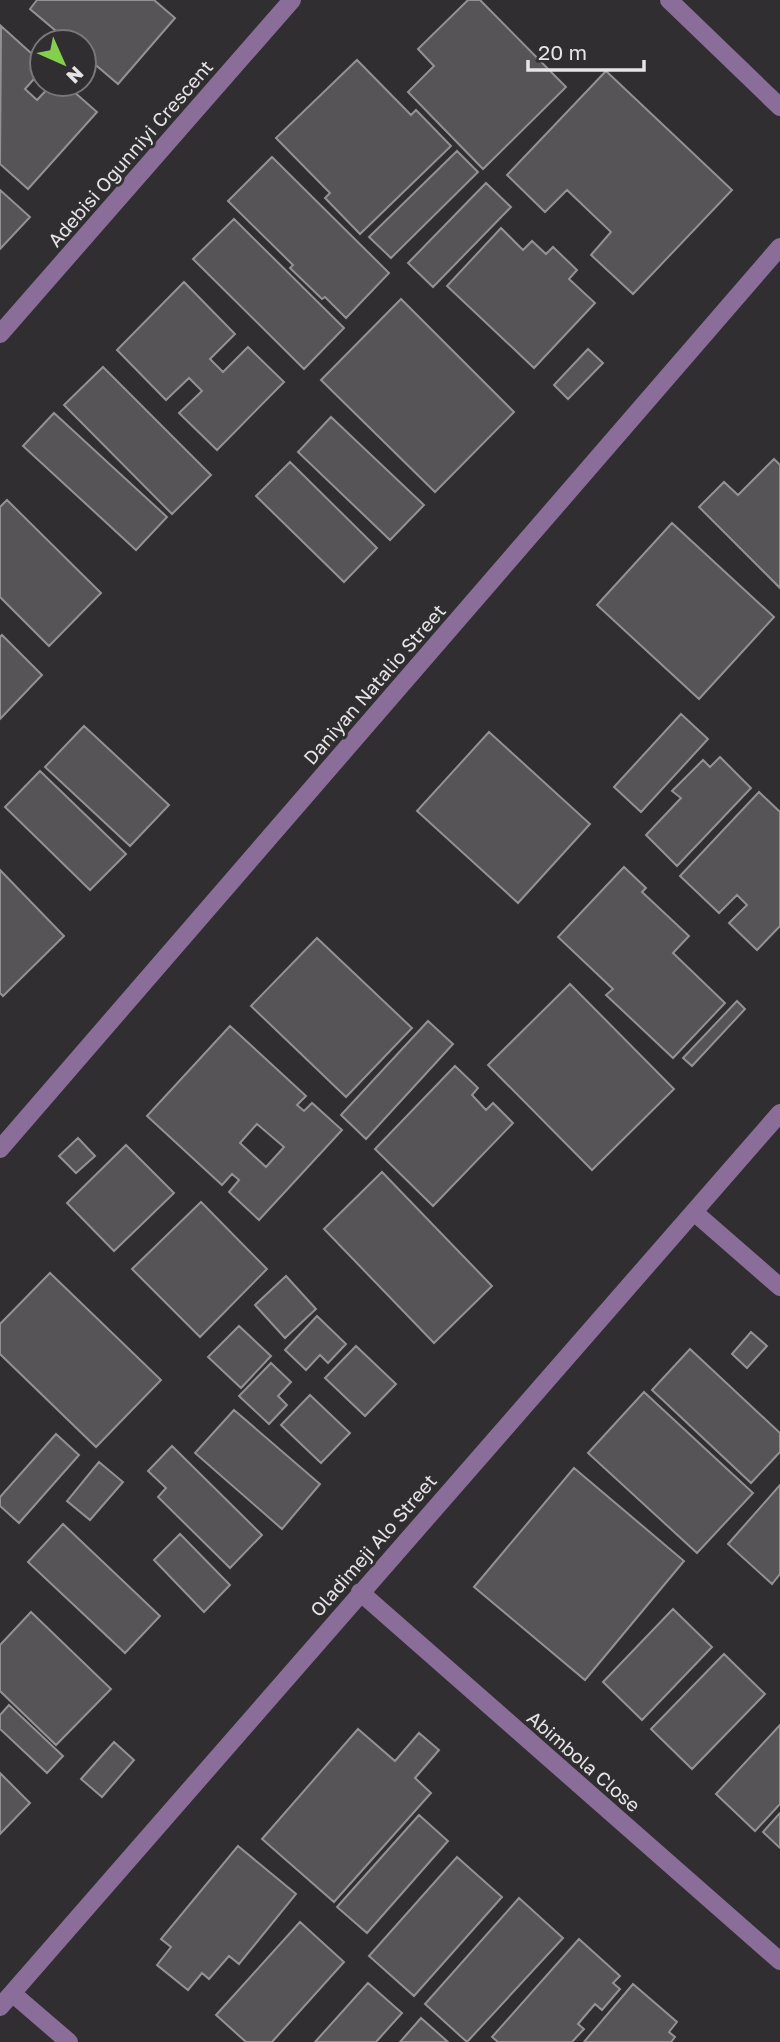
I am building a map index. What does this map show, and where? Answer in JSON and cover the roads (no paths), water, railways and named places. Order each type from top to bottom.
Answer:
[{"type":"street","name":"Adebisi Ogunniyi Crescent","points":[[0,334],[292,0]]},
{"type":"street","points":[[669,0],[780,107]]},
{"type":"street","name":"Daniyan Natalio Street","points":[[0,1149],[780,247]]},
{"type":"street","name":"Oladimeji Alo Street","points":[[6,2000],[780,1113]]},
{"type":"street","points":[[694,1212],[780,1287]]},
{"type":"street","name":"Abimbola Close","points":[[360,1592],[780,1961]]},
{"type":"street","points":[[6,2000],[69,2042]]}]
